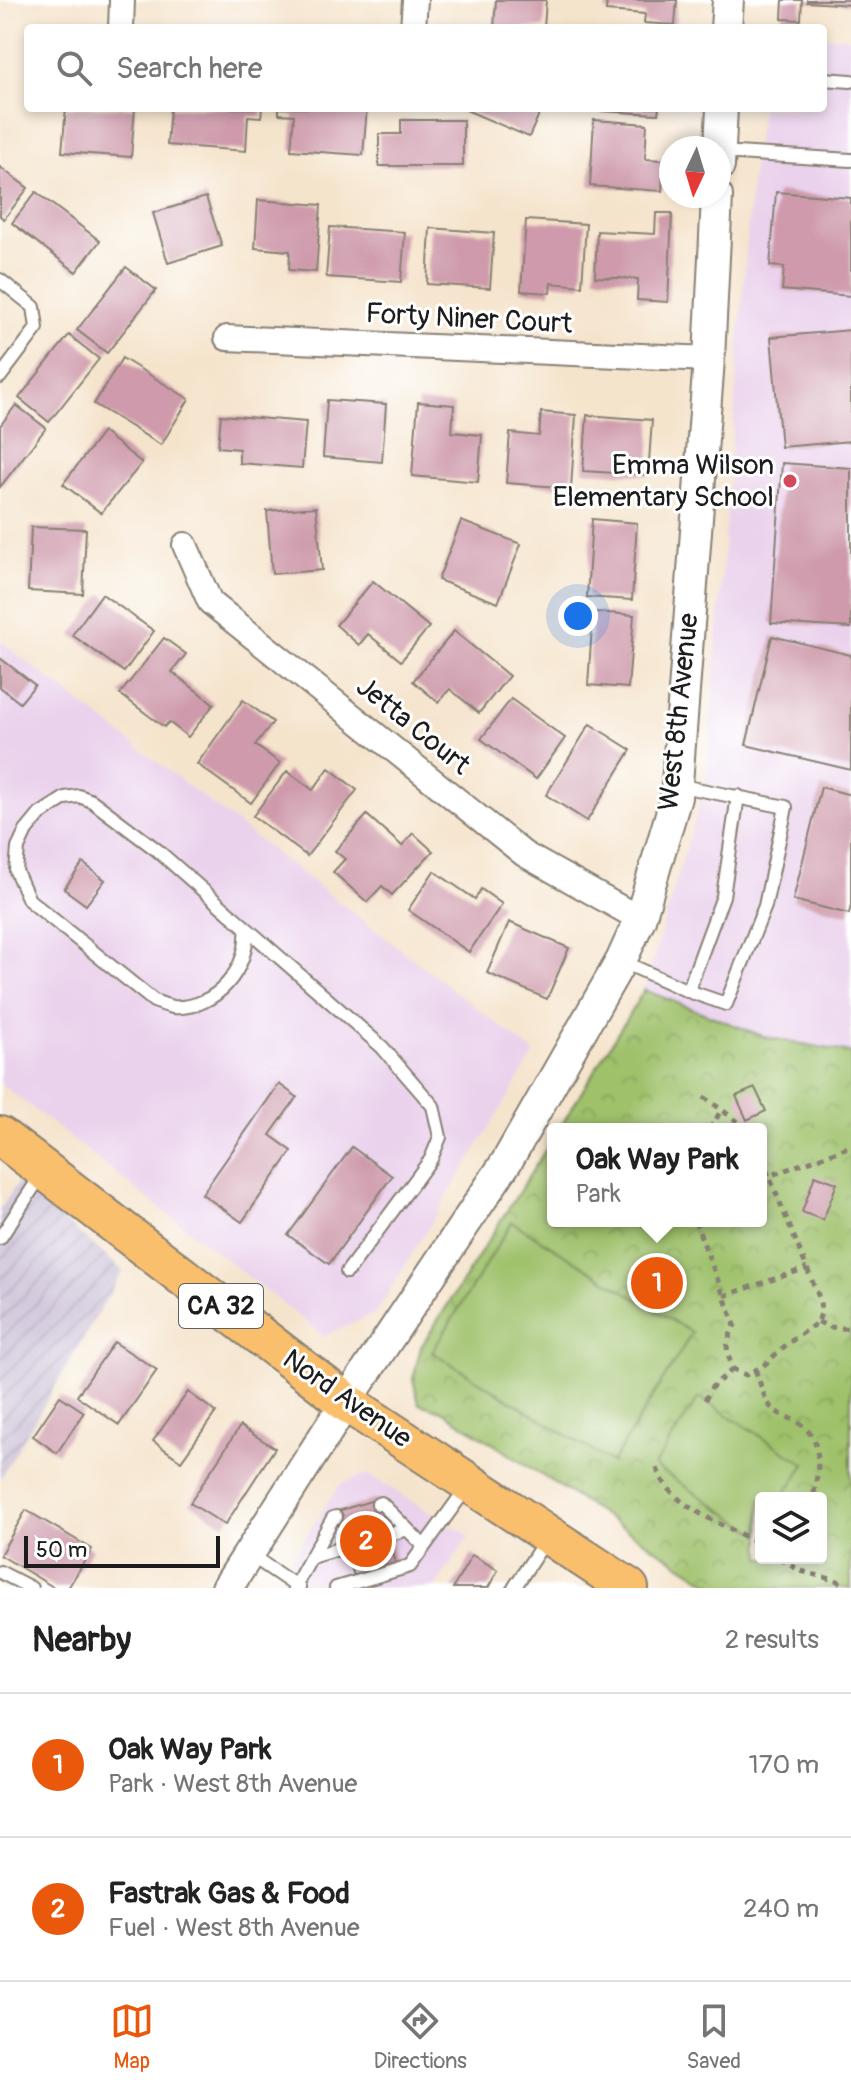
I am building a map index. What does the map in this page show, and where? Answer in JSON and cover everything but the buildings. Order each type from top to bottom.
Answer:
[{"type":"main road","name":"Nord Avenue","points":[[0,1136],[346,1402],[629,1588]]},
{"type":"street","points":[[121,24],[122,0]]},
{"type":"street","points":[[413,24],[415,0]]},
{"type":"street","points":[[726,24],[728,0]]},
{"type":"street","points":[[721,136],[722,112]]},
{"type":"street","name":"West 8th Avenue","points":[[227,1588],[346,1402],[507,1161],[621,961],[640,919],[676,797],[709,359],[716,208]]},
{"type":"street","name":"Forty Niner Court","points":[[227,338],[709,359]]},
{"type":"street","name":"Jetta Court","points":[[185,545],[210,602],[524,854],[640,919]]},
{"type":"lane","points":[[827,79],[851,81]]},
{"type":"lane","points":[[731,153],[851,160]]},
{"type":"lane","points":[[0,280],[34,307],[37,328],[0,377]]},
{"type":"lane","points":[[621,961],[726,1004],[765,906],[786,807],[677,785]]},
{"type":"lane","points":[[246,928],[245,957],[231,981],[217,994],[172,1007],[154,1001],[29,900],[16,871],[18,848],[26,831],[50,806],[65,798],[79,796],[92,801],[157,850],[382,1047],[433,1106],[440,1137],[431,1159],[347,1272]]},
{"type":"lane","points":[[688,991],[723,896],[738,796]]},
{"type":"lane","points":[[0,871],[16,871]]},
{"type":"lane","points":[[0,1238],[44,1170]]},
{"type":"lane","points":[[336,1588],[410,1566],[470,1484]]},
{"type":"lane","points":[[378,1504],[381,1503],[424,1546]]},
{"type":"lane","points":[[248,1554],[296,1588],[336,1517]]},
{"type":"lane","points":[[388,1535],[407,1529]]},
{"type":"lane","points":[[514,1588],[549,1535]]},
{"type":"lane","points":[[312,1557],[345,1547]]},
{"type":"lane","points":[[0,1572],[31,1588]]},
{"type":"path","points":[[704,1097],[740,1123]]},
{"type":"path","points":[[714,1123],[722,1109]]},
{"type":"path","points":[[769,1176],[851,1146]]},
{"type":"path","points":[[733,1369],[746,1375],[763,1366],[818,1322],[821,1313],[820,1300],[767,1172]]},
{"type":"path","points":[[697,1227],[735,1325],[726,1343],[733,1369]]},
{"type":"path","points":[[724,1296],[807,1268]]},
{"type":"path","points":[[818,1322],[830,1327],[851,1329]]},
{"type":"path","points":[[705,1400],[712,1387],[733,1369]]},
{"type":"path","points":[[755,1370],[774,1410],[803,1426],[817,1444],[818,1470],[814,1492]]},
{"type":"path","points":[[657,1468],[662,1481],[677,1497],[753,1541],[755,1536]]},
{"type":"path","points":[[790,1564],[801,1571],[838,1581],[847,1588]]},
{"type":"shaded area","name":"Emma Wilson Elementary School","points":[[827,36],[851,38],[851,1053],[765,1037],[644,990],[707,778],[751,183],[760,112],[827,112]]},
{"type":"shaded area","points":[[0,641],[535,1053],[376,1313],[324,1336],[0,1083]]},
{"type":"shaded area","points":[[19,1181],[123,1271],[0,1479],[0,1210]]},
{"type":"shaded area","points":[[367,1474],[469,1536],[435,1588],[272,1588],[340,1484]]},
{"type":"green space","points":[[644,990],[765,1037],[851,1053],[851,1588],[717,1588],[442,1411],[419,1404],[413,1379],[421,1347],[547,1148],[547,1227],[767,1227],[767,1123],[563,1123]]},
{"type":"green space","points":[[512,1222],[692,1333],[612,1463],[432,1352]]},
{"type":"green space","points":[[699,1397],[805,1464],[786,1492],[755,1492],[755,1531],[654,1466]]},
{"type":"place","name":"Emma Wilson Elementary School","points":[[790,481]]},
{"type":"place","name":"Oak Way Park","points":[[657,1283]]},
{"type":"place","name":"Fastrak Gas & Food","points":[[366,1541]]}]
